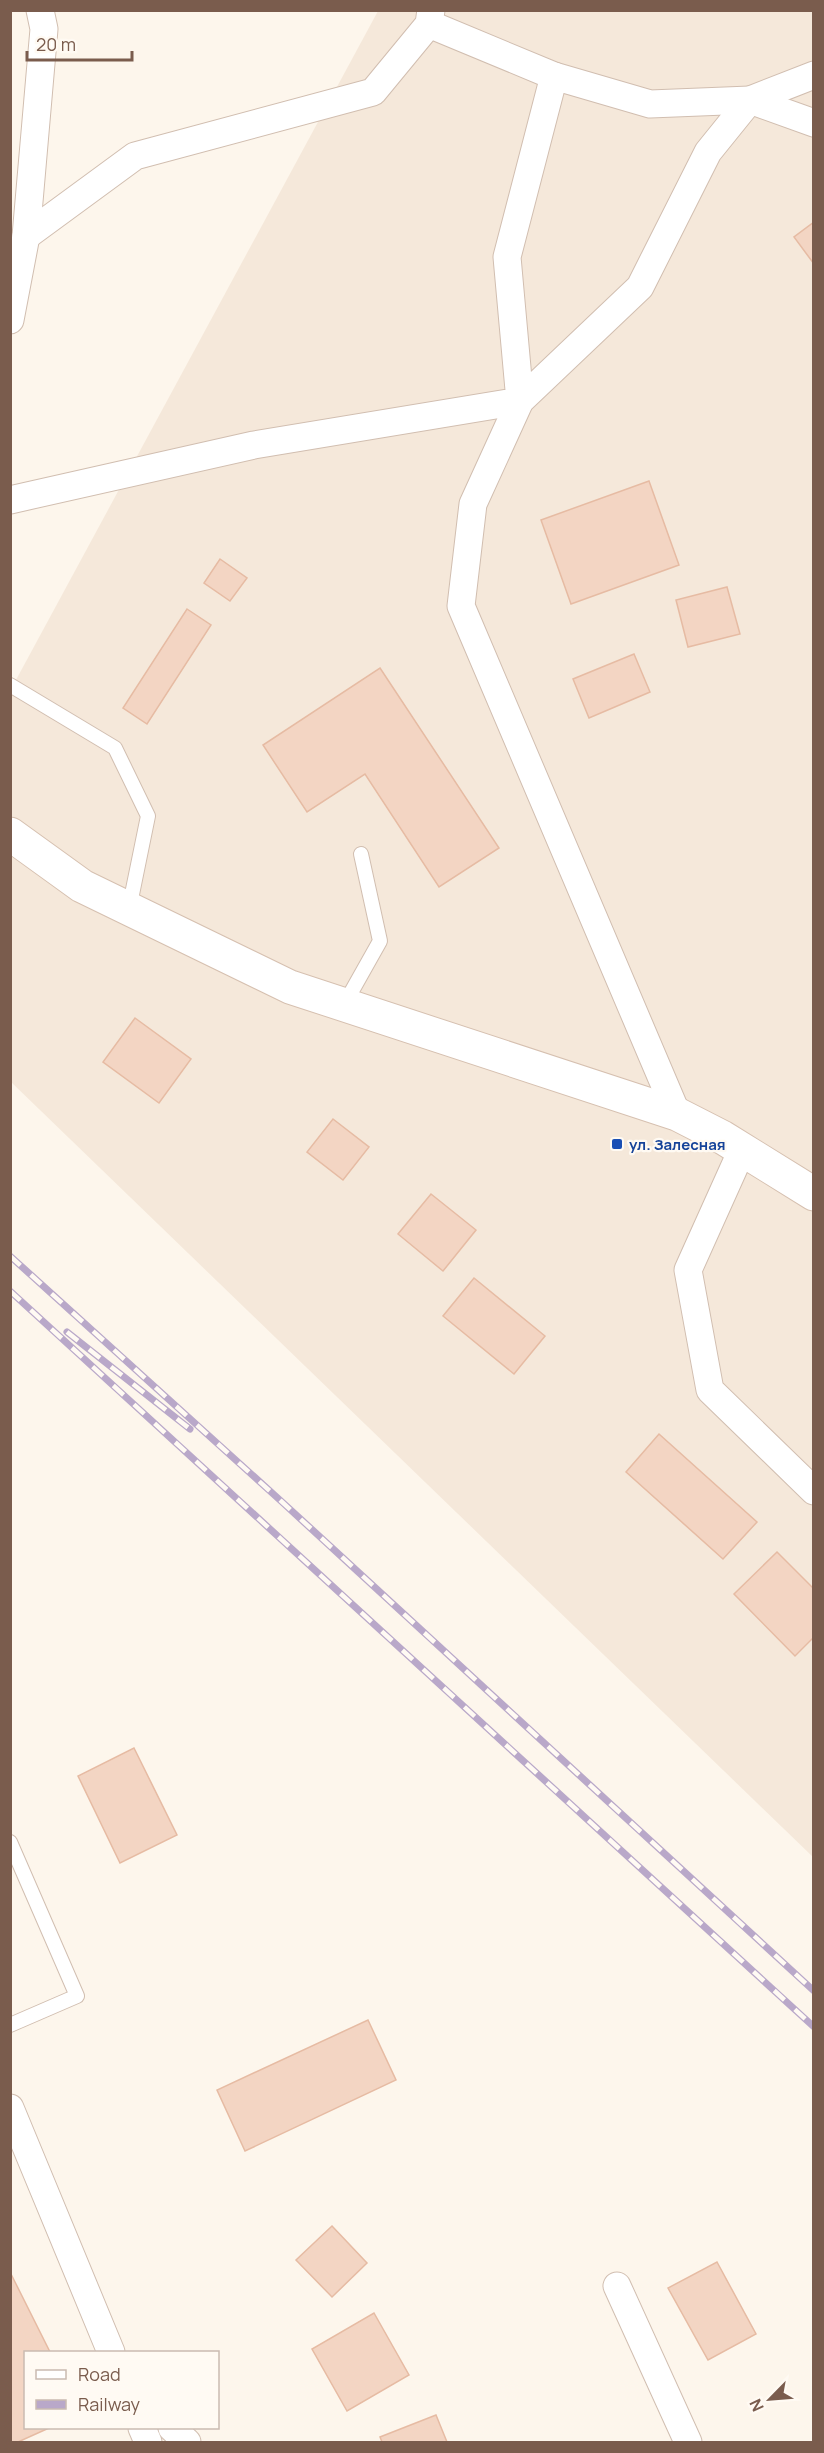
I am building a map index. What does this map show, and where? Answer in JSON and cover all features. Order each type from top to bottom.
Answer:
[{"type":"main road","points":[[10,834],[82,886],[290,987],[677,1114],[742,1150],[813,1194]]},
{"type":"street","points":[[10,321],[44,29],[40,10]]},
{"type":"street","points":[[18,242],[135,156],[373,92],[430,17],[554,76],[650,104],[750,100],[813,75]]},
{"type":"street","points":[[520,401],[507,258],[554,76]]},
{"type":"street","points":[[750,100],[813,123]]},
{"type":"street","points":[[677,1114],[461,606],[473,504],[520,401],[640,287],[708,152],[750,100]]},
{"type":"street","points":[[10,500],[254,445],[520,401]]},
{"type":"street","points":[[742,1150],[688,1270],[710,1390],[813,1491]]},
{"type":"street","points":[[10,2108],[111,2351]]},
{"type":"street","points":[[617,2286],[688,2442]]},
{"type":"street","points":[[174,2429],[187,2442]]},
{"type":"lane","points":[[10,685],[115,748],[148,816],[129,909]]},
{"type":"lane","points":[[344,1005],[380,941],[361,854]]},
{"type":"lane","points":[[10,1842],[77,1996],[10,2025]]},
{"type":"shaded area","points":[[378,11],[813,11],[813,1857],[11,1082],[10,691]]},
{"type":"building","points":[[814,222],[814,264],[794,237]]},
{"type":"building","points":[[649,481],[679,565],[571,604],[541,520]]},
{"type":"building","points":[[220,559],[247,578],[230,601],[204,583]]},
{"type":"building","points":[[727,587],[740,634],[688,647],[676,600]]},
{"type":"building","points":[[187,609],[211,625],[147,724],[123,708]]},
{"type":"building","points":[[634,654],[650,692],[589,718],[573,679]]},
{"type":"building","points":[[380,668],[499,848],[439,887],[365,774],[307,812],[263,745]]},
{"type":"building","points":[[135,1018],[191,1059],[159,1103],[103,1062]]},
{"type":"building","points":[[333,1119],[369,1147],[343,1180],[307,1152]]},
{"type":"building","points":[[431,1194],[476,1230],[443,1271],[398,1234]]},
{"type":"building","points":[[474,1278],[545,1336],[514,1374],[443,1316]]},
{"type":"building","points":[[659,1434],[757,1522],[723,1559],[626,1472]]},
{"type":"building","points":[[777,1552],[814,1589],[814,1637],[795,1656],[734,1594]]},
{"type":"building","points":[[134,1748],[177,1835],[120,1863],[78,1776]]},
{"type":"building","points":[[368,2020],[396,2080],[245,2151],[217,2090]]},
{"type":"building","points":[[332,2226],[367,2263],[332,2297],[296,2260]]},
{"type":"building","points":[[717,2262],[756,2334],[708,2360],[668,2288]]},
{"type":"building","points":[[10,2272],[50,2351],[24,2351],[24,2429],[47,2429],[18,2442],[10,2442]]},
{"type":"building","points":[[374,2313],[409,2375],[347,2411],[312,2349]]},
{"type":"building","points":[[436,2415],[447,2442],[382,2442],[380,2437]]},
{"type":"railway","points":[[10,1256],[281,1501],[814,1991]]},
{"type":"railway","points":[[10,1291],[814,2027]]},
{"type":"railway","points":[[67,1332],[190,1429]]},
{"type":"place","name":"ул. Залесная","points":[[617,1144]]}]
